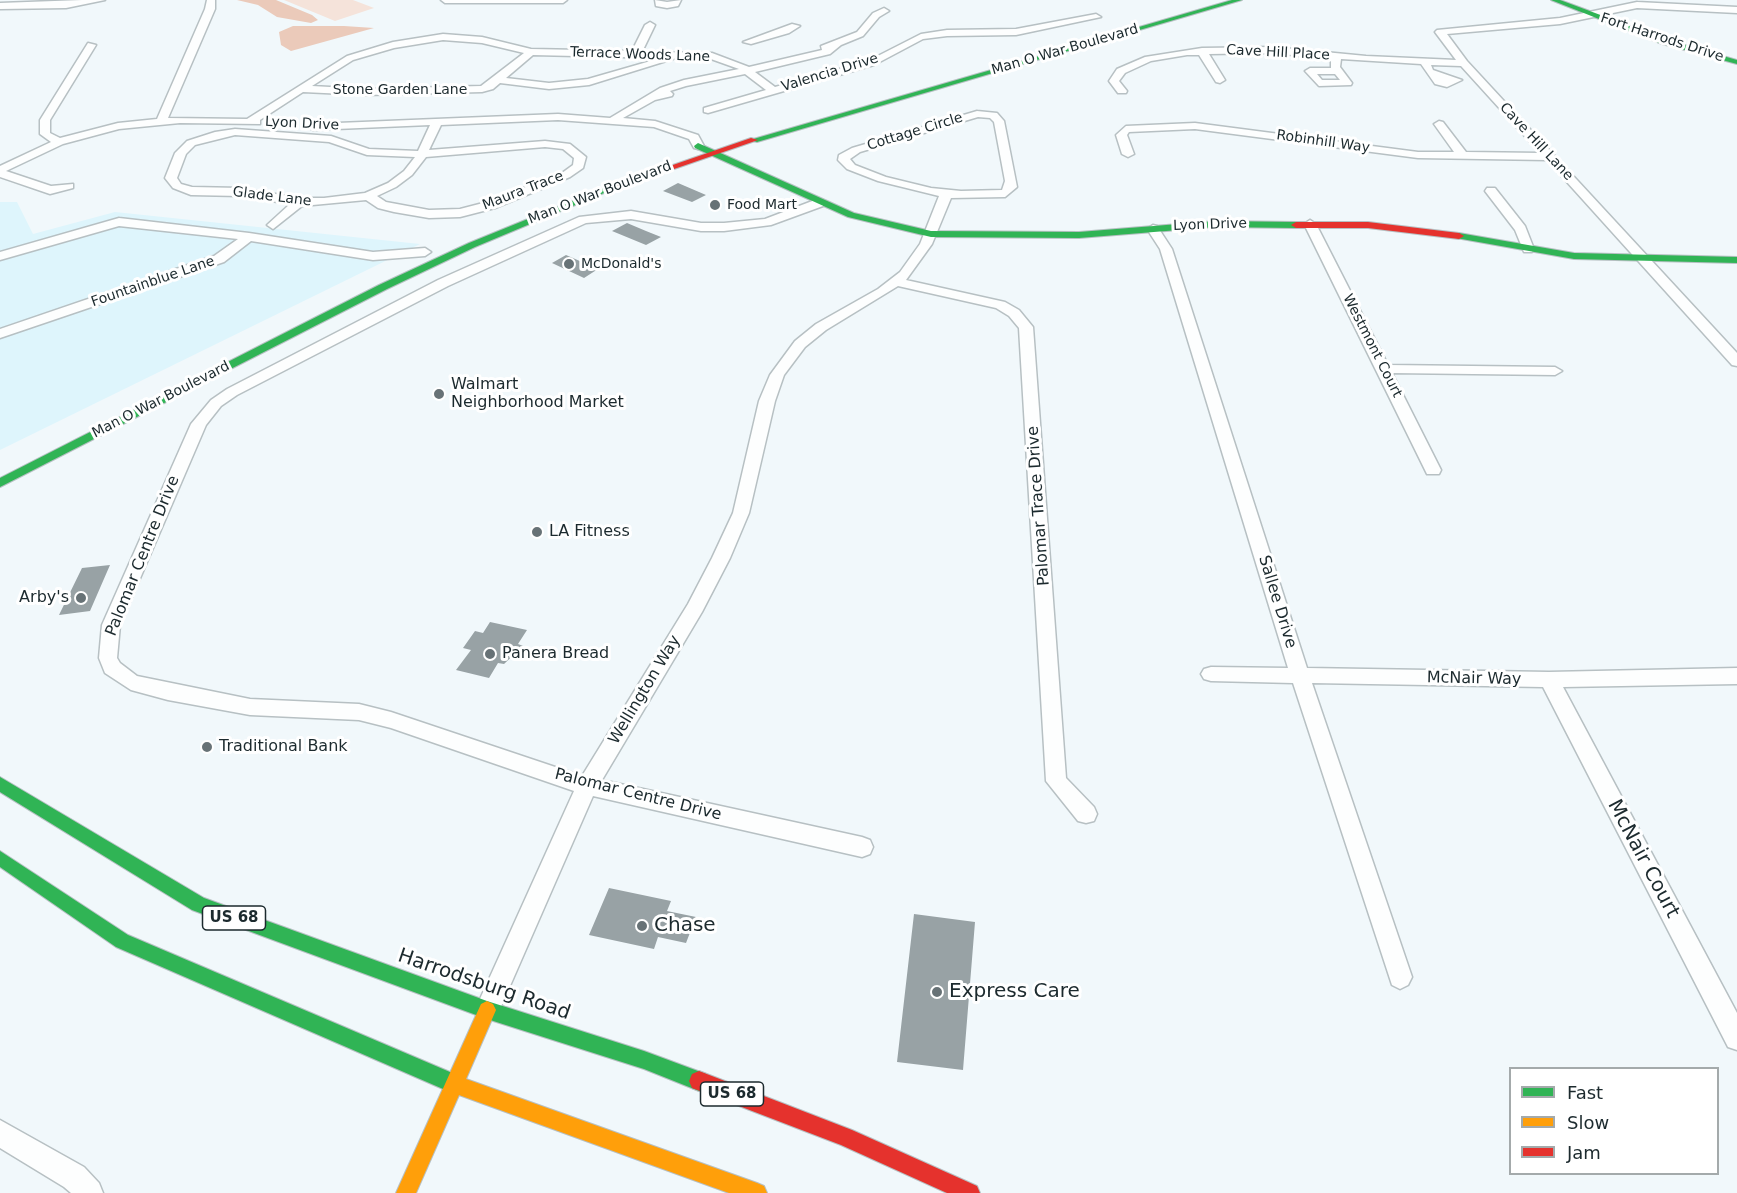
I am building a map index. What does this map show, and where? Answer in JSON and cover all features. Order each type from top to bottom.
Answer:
[{"type":"main road","name":"Man O War Boulevard","points":[[307,310],[425,252],[569,191],[698,146],[1209,0]]},
{"type":"main road","name":"Man O War Boulevard","points":[[0,483],[333,312],[472,245],[598,192],[713,153],[1239,0]]},
{"type":"main road","name":"Fort Harrods Drive","points":[[1554,0],[1665,42],[1737,62]]},
{"type":"main road","name":"Lyon Drive","points":[[698,146],[819,203],[870,221],[931,234],[1068,235],[1216,224],[1368,225],[1430,231],[1574,256],[1737,260]]},
{"type":"main road","name":"Harrodsburg Road","points":[[0,784],[198,904],[487,1010],[655,1064],[845,1137],[970,1193]]},
{"type":"main road","points":[[0,858],[122,941],[454,1084],[758,1193]]},
{"type":"main road","name":"Wellington Way","points":[[406,1193],[487,1010]]},
{"type":"street","points":[[0,6],[66,5],[101,0]]},
{"type":"street","points":[[161,121],[210,9],[211,0]]},
{"type":"street","points":[[445,0],[562,0]]},
{"type":"street","points":[[659,0],[659,4],[667,5],[675,4],[677,0]]},
{"type":"street","points":[[613,120],[657,96],[724,74],[803,59],[827,52],[866,28],[877,24],[884,15],[887,0]]},
{"type":"street","points":[[1591,14],[1634,2],[1737,10]]},
{"type":"street","name":"Cave Hill Lane","points":[[1591,14],[1546,23],[1442,31],[1441,36],[1737,362]]},
{"type":"street","name":"Valencia Drive","points":[[708,110],[871,63],[908,42],[930,35],[1016,32],[1096,17]]},
{"type":"street","points":[[636,53],[650,25]]},
{"type":"street","points":[[748,42],[786,31],[795,26]]},
{"type":"street","points":[[728,60],[742,53],[752,28]]},
{"type":"street","name":"Stone Garden Lane","points":[[250,121],[350,58],[412,41],[443,37],[474,38],[531,52]]},
{"type":"street","points":[[59,142],[45,134],[45,120],[91,45]]},
{"type":"street","name":"Cave Hill Place","points":[[1122,91],[1115,85],[1114,79],[1129,67],[1159,56],[1202,51],[1273,50],[1336,57],[1464,63]]},
{"type":"street","points":[[1202,51],[1220,80]]},
{"type":"street","name":"Terrace Woods Lane","points":[[531,52],[686,54],[728,60],[747,69]]},
{"type":"street","name":"Stone Garden Lane","points":[[300,89],[366,92],[486,88],[531,52]]},
{"type":"street","points":[[497,80],[549,86],[589,82],[686,54]]},
{"type":"street","points":[[1336,57],[1335,67],[1338,70]]},
{"type":"street","points":[[1424,61],[1429,72]]},
{"type":"street","name":"Valencia Drive","points":[[747,69],[773,91]]},
{"type":"street","name":"Cottage Circle","points":[[980,114],[996,117],[1001,127],[1011,181],[1009,191],[988,196],[946,194],[882,179],[851,167],[843,157],[856,150],[967,116],[980,114]]},
{"type":"street","name":"Lyon Drive","points":[[0,171],[59,142],[118,126],[161,121],[250,121],[314,127],[528,117],[613,120],[679,143],[698,146]]},
{"type":"street","name":"Glade Lane","points":[[422,154],[376,153],[331,139],[228,132],[204,137],[186,147],[178,159],[171,178],[177,186],[191,191],[240,192],[299,202],[324,202],[368,196],[400,180],[416,165],[422,154],[437,123]]},
{"type":"street","points":[[1439,124],[1462,155]]},
{"type":"street","name":"Robinhill Way","points":[[1128,154],[1121,135],[1126,129],[1195,126],[1418,155],[1550,157]]},
{"type":"street","name":"Maura Trace","points":[[368,196],[382,205],[394,208],[429,214],[460,213],[491,205],[566,175],[575,170],[581,161],[577,152],[572,149],[545,144],[422,154]]},
{"type":"street","points":[[0,171],[47,193],[69,186]]},
{"type":"street","points":[[1491,190],[1521,229],[1528,249]]},
{"type":"street","points":[[931,234],[946,194]]},
{"type":"street","points":[[273,225],[299,202]]},
{"type":"street","name":"Palomar Centre Drive","points":[[819,203],[767,222],[724,227],[701,227],[631,214],[583,220],[543,235],[443,283],[232,392],[216,403],[199,424],[111,625],[108,658],[112,668],[131,682],[233,705],[359,712],[587,786],[862,847]]},
{"type":"street","points":[[0,256],[119,222],[249,237],[374,256],[425,252]]},
{"type":"street","name":"Westmont Court","points":[[1310,224],[1433,470]]},
{"type":"street","name":"Sallee Drive","points":[[1153,229],[1166,249],[1300,676],[1400,977]]},
{"type":"street","name":"Wellington Way","points":[[487,1010],[587,786],[696,607],[721,558],[741,513],[767,401],[777,375],[801,344],[821,327],[896,282],[916,261],[931,234]]},
{"type":"street","name":"Fountainblue Lane","points":[[0,334],[219,259],[249,237]]},
{"type":"street","points":[[374,256],[380,259],[387,270]]},
{"type":"street","name":"Palomar Trace Drive","points":[[896,282],[1000,305],[1014,313],[1026,327],[1056,781],[1086,814]]},
{"type":"street","points":[[1384,369],[1555,371]]},
{"type":"street","name":"McNair Way","points":[[1211,674],[1549,680],[1737,676]]},
{"type":"street","name":"McNair Court","points":[[1549,680],[1737,1038]]},
{"type":"street","points":[[0,1133],[74,1177],[89,1193]]},
{"type":"shaded area","points":[[237,0],[276,0],[312,15],[318,20],[311,23],[277,17],[258,5]]},
{"type":"shaded area","points":[[284,0],[353,0],[374,8],[335,21]]},
{"type":"shaded area","points":[[293,26],[374,28],[291,51],[281,45],[279,32]]},
{"type":"shaded area","points":[[0,202],[17,202],[33,234],[115,212],[420,244],[0,450]]},
{"type":"building","points":[[678,183],[706,195],[692,202],[663,191]]},
{"type":"building","points":[[627,223],[661,237],[646,245],[612,231]]},
{"type":"building","name":"McDonald's","points":[[566,255],[598,269],[584,278],[552,263]]},
{"type":"building","name":"Arby's","points":[[110,565],[90,611],[59,615],[82,568]]},
{"type":"building","name":"Panera Bread","points":[[490,622],[527,630],[518,644],[523,646],[504,664],[498,663],[489,678],[456,670],[471,650],[463,648],[475,631],[483,633]]},
{"type":"building","name":"Chase","points":[[609,888],[671,901],[667,911],[696,917],[686,943],[658,937],[654,949],[589,935]]},
{"type":"building","name":"Express Care","points":[[914,914],[975,922],[963,1070],[897,1062]]},
{"type":"traffic: fast","points":[[754,140],[1239,0]]},
{"type":"traffic: fast","points":[[1554,0],[1665,42],[1737,62]]},
{"type":"traffic: fast","points":[[698,146],[851,215],[931,234],[1079,235],[1216,224],[1296,225]]},
{"type":"traffic: fast","points":[[0,483],[383,287],[472,245],[619,185]]},
{"type":"traffic: fast","points":[[1459,236],[1574,256],[1737,260]]},
{"type":"traffic: fast","points":[[0,784],[198,904],[487,1010],[644,1060],[699,1081]]},
{"type":"traffic: fast","points":[[0,858],[122,941],[457,1085]]},
{"type":"traffic: slow","points":[[406,1193],[487,1010]]},
{"type":"traffic: slow","points":[[457,1085],[757,1193]]},
{"type":"traffic: jam","points":[[619,185],[754,140]]},
{"type":"traffic: jam","points":[[1296,225],[1368,225],[1459,236]]},
{"type":"traffic: jam","points":[[699,1081],[845,1137],[970,1193]]},
{"type":"place","name":"Food Mart","points":[[715,205]]},
{"type":"place","name":"McDonald's","points":[[569,264]]},
{"type":"place","name":"Walmart Neighborhood Market","points":[[439,394]]},
{"type":"place","name":"LA Fitness","points":[[537,532]]},
{"type":"place","name":"Arby's","points":[[81,598]]},
{"type":"place","name":"Panera Bread","points":[[490,654]]},
{"type":"place","name":"Traditional Bank","points":[[207,747]]},
{"type":"place","name":"Chase","points":[[642,926]]},
{"type":"place","name":"Express Care","points":[[937,992]]}]
